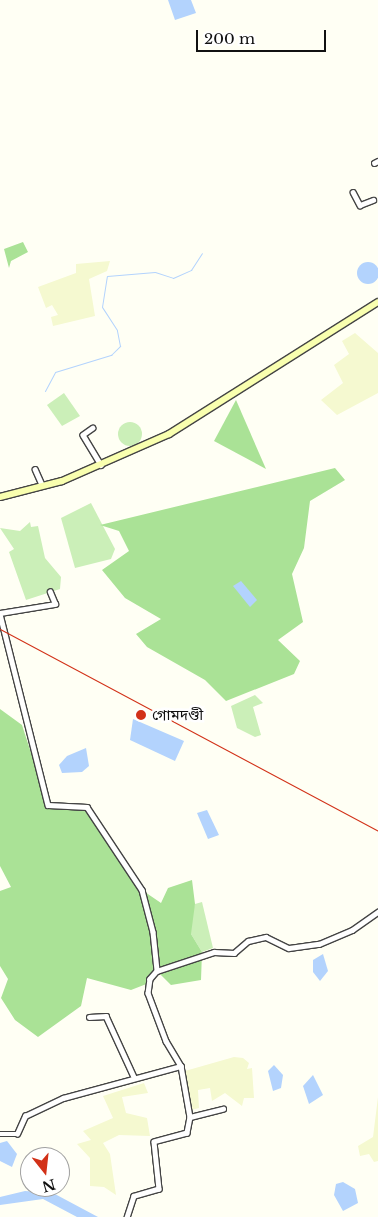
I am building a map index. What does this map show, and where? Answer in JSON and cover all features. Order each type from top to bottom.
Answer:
[{"type":"main road","points":[[0,497],[102,466],[169,434],[378,302]]},
{"type":"street","points":[[352,192],[360,205],[373,200]]},
{"type":"street","points":[[93,428],[83,435],[102,466]]},
{"type":"street","points":[[35,469],[42,485]]},
{"type":"street","points":[[50,592],[55,604],[0,614],[48,805],[87,807],[142,890],[158,971]]},
{"type":"street","points":[[128,1217],[134,1196],[159,1188],[154,1142],[187,1134],[190,1117],[181,1066],[166,1041],[148,993],[150,978],[158,971],[214,952],[234,953],[248,941],[266,937],[289,948],[320,944],[352,930],[378,912]]},
{"type":"street","points":[[89,1017],[106,1016],[134,1077]]},
{"type":"street","points":[[0,1134],[17,1134],[25,1116],[63,1098],[134,1077],[181,1066]]},
{"type":"street","points":[[190,1117],[223,1109]]},
{"type":"green space","points":[[23,242],[28,252],[11,261],[9,268],[4,249]]},
{"type":"green space","points":[[110,261],[107,271],[89,279],[95,316],[53,326],[51,317],[58,315],[52,305],[46,308],[38,287],[76,273],[76,264]]},
{"type":"green space","points":[[355,333],[378,353],[378,393],[337,415],[321,400],[343,383],[334,365],[349,354],[342,341]]},
{"type":"green space","points":[[64,393],[80,416],[62,426],[47,405]]},
{"type":"green space","points":[[236,400],[266,469],[214,441]]},
{"type":"green space","points":[[130,422],[139,425],[142,434],[139,443],[130,446],[121,443],[118,434],[121,425]]},
{"type":"green space","points":[[335,468],[345,480],[310,501],[304,548],[292,574],[303,622],[278,640],[300,661],[294,674],[226,701],[205,680],[147,647],[136,634],[161,619],[125,598],[102,570],[129,551],[119,531],[100,525]]},
{"type":"green space","points":[[91,503],[115,549],[111,559],[75,568],[61,518]]},
{"type":"green space","points":[[30,522],[31,527],[38,526],[45,558],[61,577],[60,589],[26,600],[9,552],[14,549],[0,528],[20,531]]},
{"type":"green space","points":[[255,695],[263,703],[253,707],[261,735],[255,737],[237,728],[231,706]]},
{"type":"green space","points":[[0,709],[22,725],[48,805],[87,807],[142,890],[161,903],[168,888],[192,880],[195,904],[191,934],[202,952],[201,980],[171,985],[157,971],[149,983],[131,990],[87,978],[81,1006],[38,1037],[15,1020],[1,998],[8,979],[0,966],[0,891],[11,887],[0,866]]},
{"type":"green space","points":[[202,902],[213,948],[202,952],[191,934],[190,918],[195,904]]},
{"type":"green space","points":[[234,1057],[243,1058],[249,1063],[247,1069],[252,1068],[254,1098],[244,1098],[242,1106],[225,1093],[212,1101],[210,1088],[198,1090],[199,1108],[191,1110],[185,1071]]},
{"type":"green space","points":[[144,1083],[148,1093],[122,1097],[126,1113],[147,1118],[150,1136],[119,1135],[103,1143],[110,1154],[116,1195],[104,1187],[90,1186],[90,1158],[77,1144],[91,1140],[83,1131],[113,1118],[103,1096]]},
{"type":"green space","points":[[378,1097],[378,1161],[374,1162],[369,1154],[360,1156],[358,1146],[373,1137]]},
{"type":"water","points":[[168,0],[191,0],[196,13],[175,20]]},
{"type":"water","points":[[368,262],[378,269],[379,273],[372,283],[368,284],[358,277],[357,273],[364,263]]},
{"type":"water","points":[[241,581],[257,600],[250,607],[233,586]]},
{"type":"water","points":[[133,719],[184,741],[175,761],[130,740]]},
{"type":"water","points":[[86,748],[89,766],[82,772],[62,773],[59,765],[67,756]]},
{"type":"water","points":[[207,810],[219,835],[208,839],[197,813]]},
{"type":"water","points":[[323,954],[328,971],[320,981],[313,972],[313,960]]},
{"type":"water","points":[[274,1065],[283,1075],[281,1088],[273,1091],[268,1071]]},
{"type":"water","points":[[313,1075],[323,1095],[309,1104],[303,1086]]},
{"type":"water","points":[[7,1141],[17,1154],[12,1167],[0,1161],[0,1143]]},
{"type":"water","points":[[343,1182],[355,1189],[358,1203],[343,1211],[334,1195],[336,1184]]},
{"type":"water","points":[[20,1192],[20,1197],[60,1197],[98,1217],[77,1217],[43,1199],[0,1205],[0,1197]]},
{"type":"waterway","points":[[45,391],[55,372],[111,355],[120,346],[117,330],[102,307],[107,276],[155,272],[173,278],[191,270],[202,253]]},
{"type":"railway","points":[[0,629],[378,831]]},
{"type":"place","name":"গোমদণ্ডী","points":[[141,715]]}]
